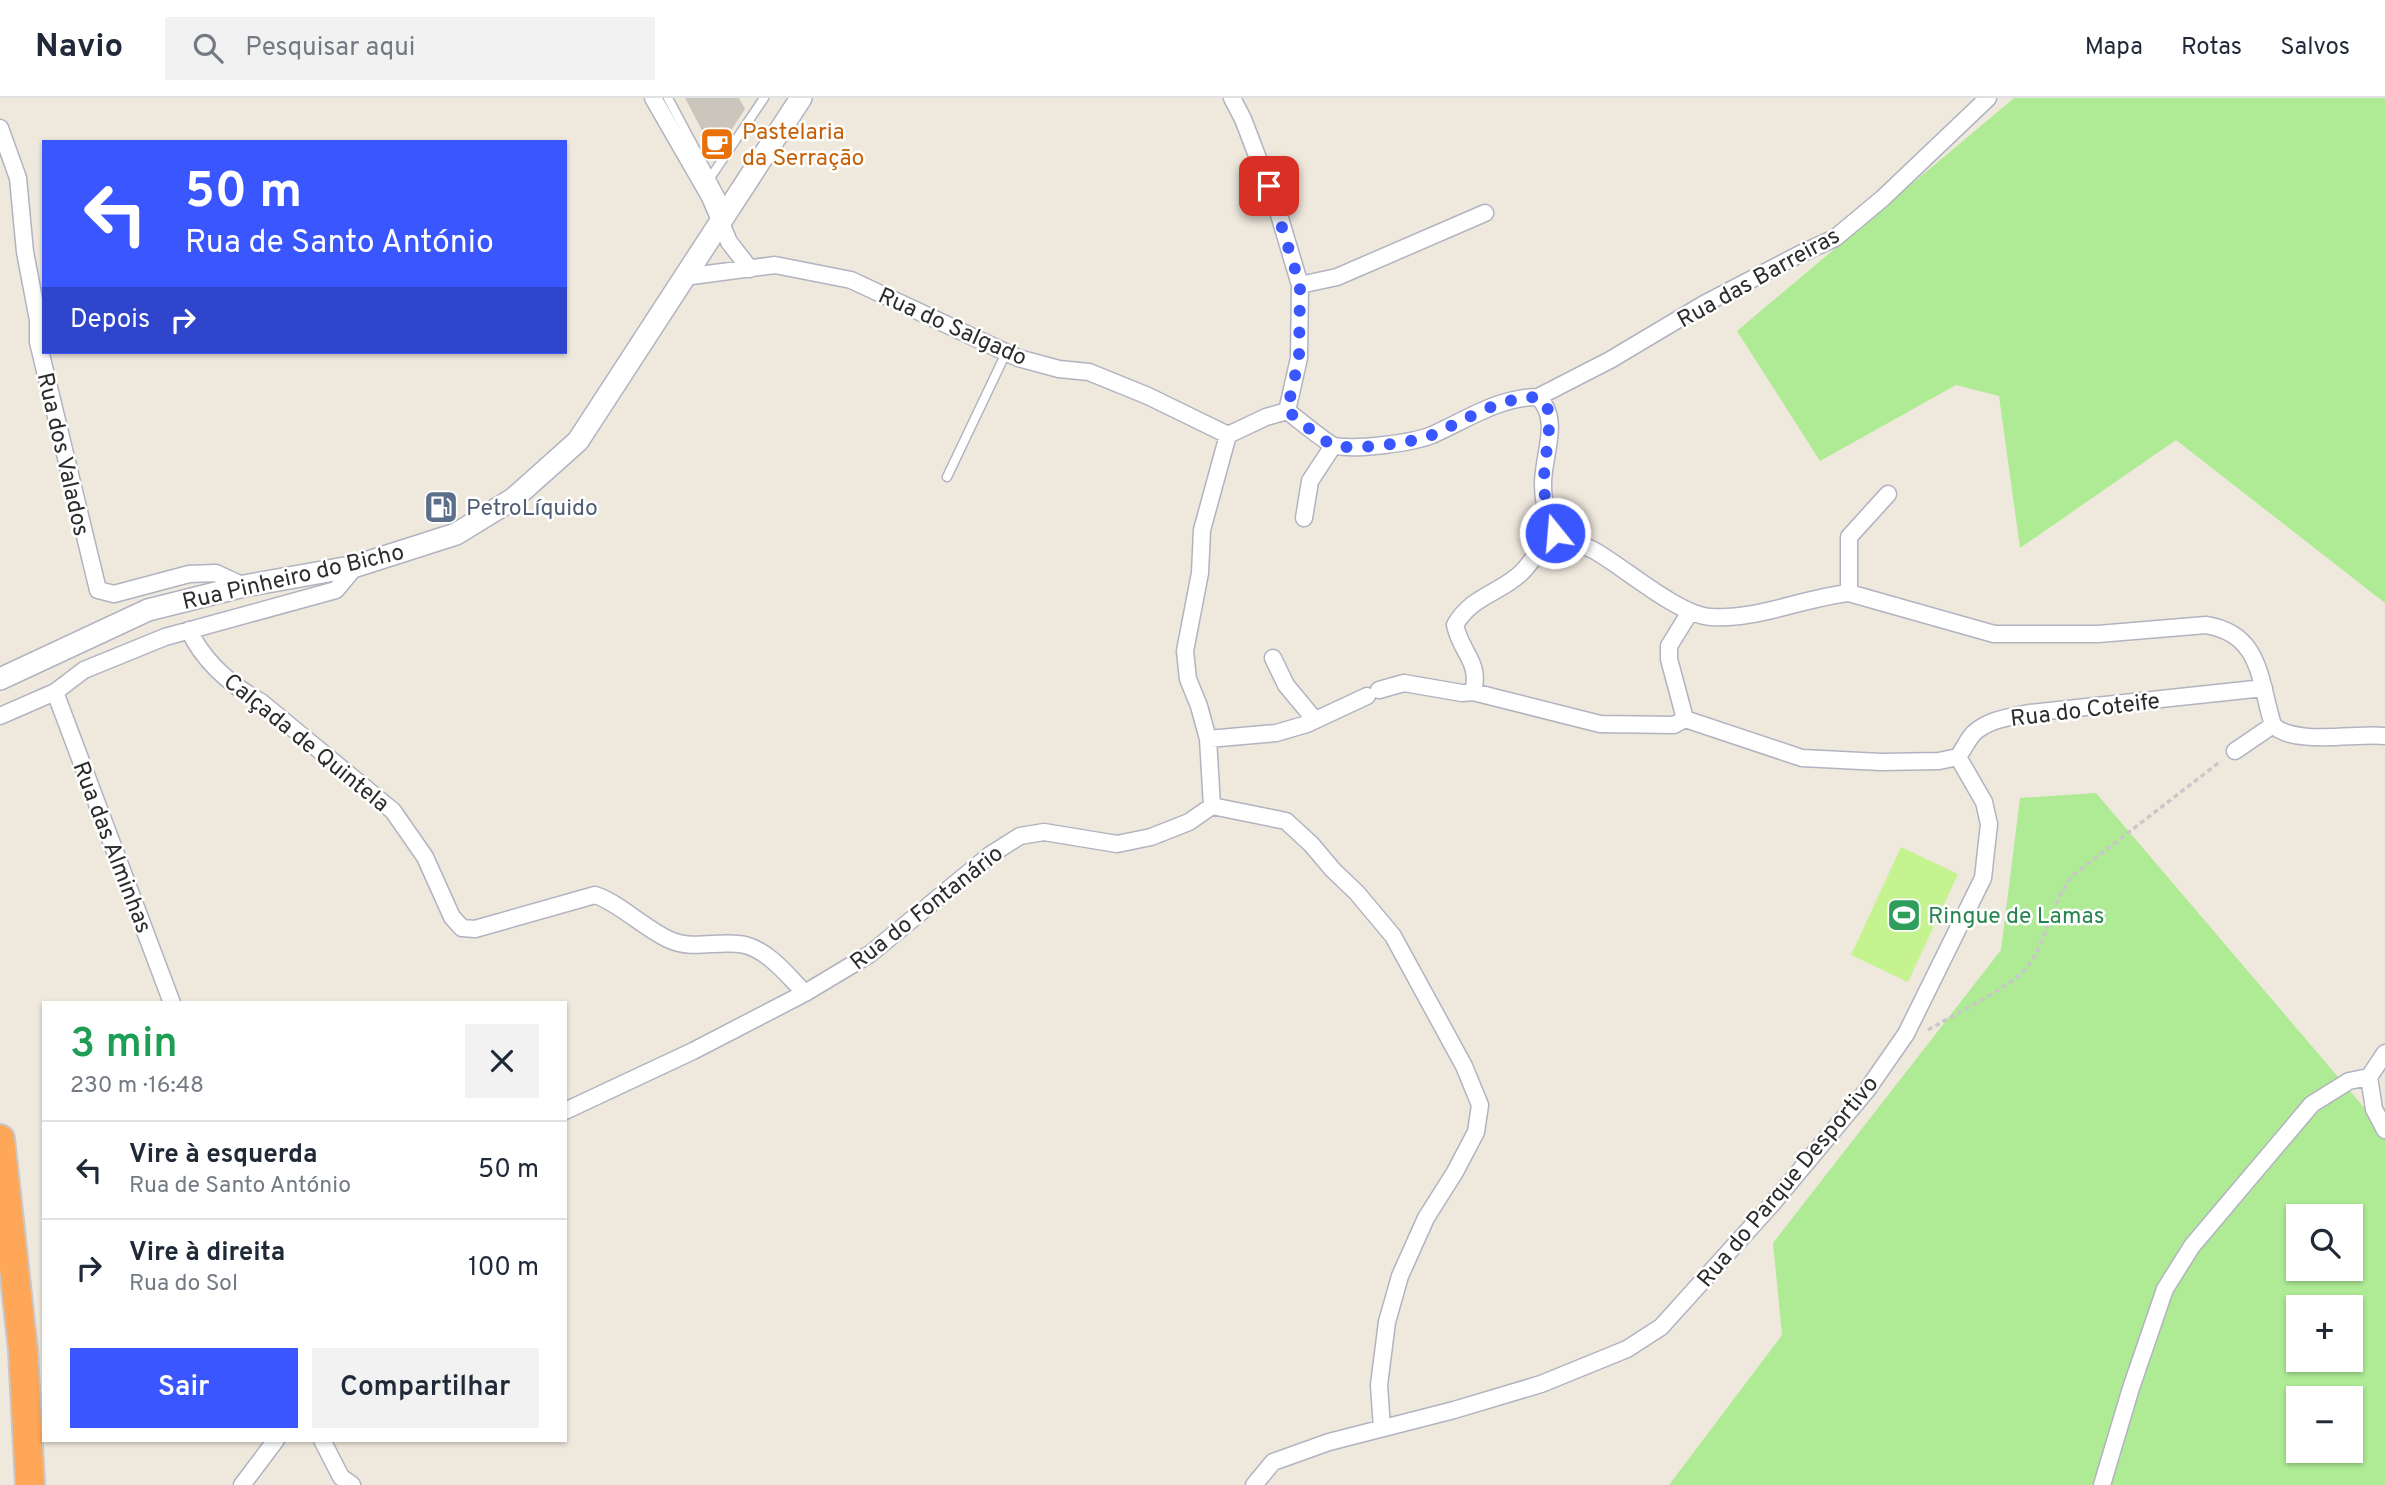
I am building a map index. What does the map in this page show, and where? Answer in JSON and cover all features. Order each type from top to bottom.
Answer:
[{"type":"highway","points":[[0,1139],[23,1349],[30,1485]]},
{"type":"main road","name":"Rua Pinheiro do Bicho","points":[[0,679],[148,610],[244,586],[356,566],[456,534],[513,499],[578,441],[801,98]]},
{"type":"street","points":[[653,98],[723,215],[729,242],[750,269]]},
{"type":"street","points":[[1232,98],[1277,208],[1300,285],[1299,358],[1287,411]]},
{"type":"street","name":"Rua das Barreiras","points":[[1333,446],[1373,446],[1429,436],[1480,411],[1522,397],[1538,397],[1610,360],[1704,304],[1835,238],[1893,189],[1988,98]]},
{"type":"street","name":"Rua dos Valados","points":[[0,128],[18,177],[25,251],[38,320],[38,342],[98,590],[114,594],[189,574],[216,573],[244,586]]},
{"type":"street","points":[[1300,285],[1337,277],[1485,213]]},
{"type":"street","name":"Rua do Salgado","points":[[684,277],[775,265],[851,280],[1018,358],[1059,369],[1089,372],[1148,396],[1228,435]]},
{"type":"street","points":[[1538,397],[1547,406],[1550,419],[1543,485],[1549,519],[1555,533],[1591,549],[1689,612],[1708,617],[1741,616],[1849,593],[1994,634],[2098,634],[2217,626],[2230,631],[2251,652],[2258,667],[2273,725],[2279,732],[2385,736]]},
{"type":"street","points":[[1287,411],[1266,417],[1228,435],[1202,530],[1200,573],[1185,651],[1188,679],[1208,739],[1212,806],[1286,821],[1357,893],[1393,936],[1464,1066],[1480,1105],[1476,1132],[1426,1218],[1400,1276],[1387,1322],[1379,1385],[1382,1428]]},
{"type":"street","points":[[1287,411],[1333,446],[1310,481],[1304,518]]},
{"type":"street","points":[[1849,593],[1849,537],[1888,494]]},
{"type":"street","points":[[1474,692],[1476,670],[1458,638],[1455,625],[1471,604],[1524,570],[1543,543],[1555,533]]},
{"type":"street","points":[[0,716],[55,692],[84,670],[165,637],[336,590],[356,566]]},
{"type":"street","points":[[1685,719],[1669,659],[1669,646],[1689,612]]},
{"type":"street","name":"Calçada de Quintela","points":[[190,631],[201,653],[227,679],[243,693],[261,702],[393,811],[425,857],[452,917],[462,928],[475,929],[595,895],[672,942],[697,946],[743,944],[754,948],[765,954],[805,993]]},
{"type":"street","points":[[1273,658],[1286,685],[1315,720]]},
{"type":"street","points":[[1208,739],[1276,733],[1404,683],[1474,692],[1600,724],[1674,724],[1685,719],[1802,758],[1881,762],[1940,761],[1958,757]]},
{"type":"street","name":"Rua do Coteife","points":[[1958,757],[1974,733],[1996,720],[2029,713],[2263,688]]},
{"type":"street","name":"Rua das Alminhas","points":[[55,692],[171,1001]]},
{"type":"street","points":[[2235,751],[2273,725]]},
{"type":"street","name":"Rua do Parque Desportivo","points":[[1254,1485],[1273,1462],[1329,1441],[1454,1410],[1541,1384],[1627,1349],[1661,1327],[1772,1203],[1867,1090],[1906,1034],[1983,878],[1989,824],[1984,802],[1958,757]]},
{"type":"street","name":"Rua do Fontanário","points":[[567,1110],[693,1051],[805,993],[870,954],[990,855],[1020,836],[1044,832],[1117,844],[1151,837],[1189,822],[1212,806]]},
{"type":"street","points":[[2385,1053],[2369,1077],[2374,1109],[2385,1130]]},
{"type":"street","points":[[2102,1485],[2165,1289],[2192,1246],[2312,1104],[2349,1081],[2369,1077]]},
{"type":"street","points":[[243,1485],[275,1442]]},
{"type":"street","points":[[323,1442],[341,1478],[352,1485]]},
{"type":"lane","points":[[668,98],[710,177],[723,215]]},
{"type":"lane","points":[[710,177],[764,98]]},
{"type":"lane","points":[[947,477],[1006,353]]},
{"type":"path","points":[[1928,1031],[2023,973],[2036,953],[2058,896],[2072,876],[2235,751]]},
{"type":"green space","points":[[2014,98],[2385,98],[2385,603],[2176,440],[2020,548],[1999,396],[1956,385],[1820,461],[1737,331]]},
{"type":"green space","points":[[2096,793],[2385,1132],[2385,1485],[1669,1485],[1782,1335],[1773,1243],[2001,950],[2020,798]]},
{"type":"green space","name":"Ringue de Lamas","points":[[1901,847],[1958,874],[1908,982],[1851,955]]},
{"type":"building","points":[[685,98],[739,98],[745,109],[715,155]]},
{"type":"place","name":"Pastelaria da Serração","points":[[717,144]]},
{"type":"place","name":"PetroLíquido","points":[[441,507]]},
{"type":"place","name":"Ringue de Lamas","points":[[1904,915]]},
{"type":"route","points":[[1269,186],[1300,285],[1299,358],[1287,411],[1333,446],[1373,446],[1429,436],[1480,411],[1522,397],[1538,397],[1547,406],[1550,419],[1543,485],[1549,519],[1555,533]]}]
